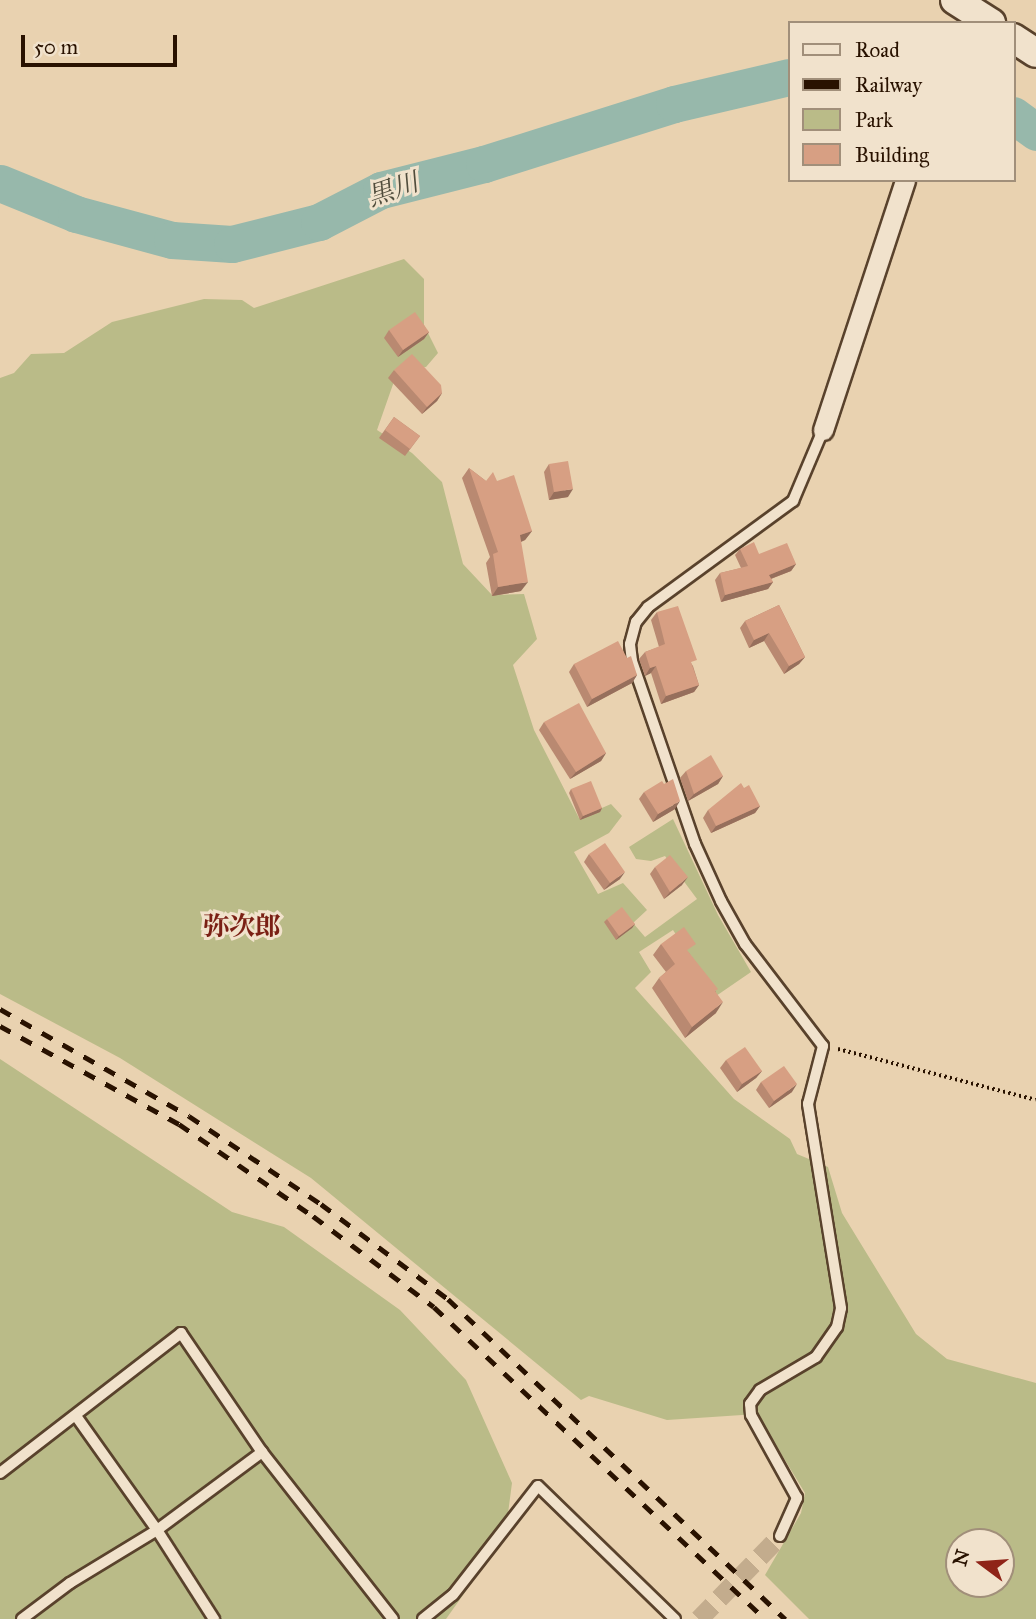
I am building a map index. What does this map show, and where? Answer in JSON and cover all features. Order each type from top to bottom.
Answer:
[{"type":"main road","points":[[960,9],[987,21]]},
{"type":"main road","points":[[1015,39],[1036,53]]},
{"type":"street","points":[[823,429],[904,182]]},
{"type":"lane","points":[[780,1536],[797,1497],[751,1415],[750,1404],[760,1390],[816,1357],[837,1327],[841,1308],[808,1104],[822,1046],[753,955],[721,901],[695,844],[632,661],[630,644],[636,622],[648,607],[793,501],[823,429]]},
{"type":"lane","points":[[0,1474],[181,1334],[262,1452],[393,1619]]},
{"type":"lane","points":[[76,1416],[158,1530],[214,1619]]},
{"type":"lane","points":[[22,1619],[70,1583],[158,1530],[262,1452]]},
{"type":"lane","points":[[422,1619],[453,1595],[538,1486],[675,1619]]},
{"type":"path","points":[[822,1046],[1036,1100]]},
{"type":"green space","points":[[404,259],[424,279],[424,325],[438,353],[426,367],[398,370],[377,430],[412,453],[442,482],[463,564],[492,595],[524,594],[537,639],[513,665],[534,730],[579,818],[611,804],[622,816],[609,833],[574,852],[598,894],[623,883],[647,910],[633,923],[645,937],[697,899],[665,856],[651,861],[636,859],[629,847],[673,819],[718,915],[751,972],[716,996],[673,930],[639,952],[651,972],[635,988],[734,1099],[790,1139],[797,1154],[828,1167],[842,1213],[916,1334],[947,1359],[1036,1383],[1036,1619],[809,1619],[765,1575],[801,1513],[805,1493],[757,1414],[667,1420],[589,1396],[581,1400],[311,1178],[120,1058],[0,994],[0,378],[14,373],[31,354],[64,353],[112,322],[204,299],[242,300],[254,308]]},
{"type":"green space","points":[[0,1059],[232,1212],[284,1227],[400,1310],[466,1380],[512,1483],[505,1536],[446,1619],[0,1619]]},
{"type":"building","points":[[415,312],[429,332],[403,350],[389,330]]},
{"type":"building","points":[[412,354],[441,385],[442,393],[427,407],[394,370]]},
{"type":"building","points":[[394,417],[420,436],[410,449],[385,430]]},
{"type":"building","points":[[568,461],[573,489],[554,492],[549,464]]},
{"type":"building","points":[[469,468],[486,481],[493,472],[497,481],[514,475],[532,531],[520,535],[528,582],[498,587],[493,554],[498,552]]},
{"type":"building","points":[[754,542],[759,554],[787,543],[796,564],[769,575],[773,582],[725,595],[720,573],[748,566],[740,549]]},
{"type":"building","points":[[779,605],[805,657],[789,666],[769,633],[754,640],[745,621]]},
{"type":"building","points":[[678,606],[697,660],[691,662],[699,685],[666,696],[656,666],[650,668],[645,652],[665,644],[657,612]]},
{"type":"building","points":[[618,641],[627,658],[631,656],[637,675],[592,699],[574,664]]},
{"type":"building","points":[[579,703],[606,753],[576,772],[544,722]]},
{"type":"building","points":[[711,755],[723,776],[694,794],[686,771]]},
{"type":"building","points":[[673,779],[680,801],[658,814],[644,792],[662,781],[664,784]]},
{"type":"building","points":[[591,781],[602,808],[583,816],[571,789]]},
{"type":"building","points":[[741,783],[744,788],[749,785],[760,806],[716,826],[708,810]]},
{"type":"building","points":[[605,843],[625,872],[610,883],[589,854]]},
{"type":"building","points":[[670,855],[688,877],[670,892],[655,867]]},
{"type":"building","points":[[622,907],[635,924],[619,936],[607,919]]},
{"type":"building","points":[[684,927],[696,944],[687,950],[718,989],[715,991],[723,1002],[692,1027],[659,978],[675,964],[661,944]]},
{"type":"building","points":[[745,1047],[762,1071],[742,1084],[726,1060]]},
{"type":"building","points":[[784,1066],[797,1084],[774,1101],[761,1082]]},
{"type":"waterway","name":"黒川","points":[[0,183],[76,214],[172,240],[232,244],[319,222],[381,190],[484,164],[674,104],[788,77]]},
{"type":"waterway","name":"黒川","points":[[1015,116],[1036,132]]},
{"type":"tunnel","points":[[699,1619],[780,1536]]},
{"type":"railway","points":[[0,1009],[189,1116],[321,1204],[448,1299],[785,1619]]},
{"type":"railway","points":[[0,1026],[179,1124],[313,1216],[434,1307],[765,1619]]},
{"type":"district","name":"弥次郎","points":[[242,927]]}]
